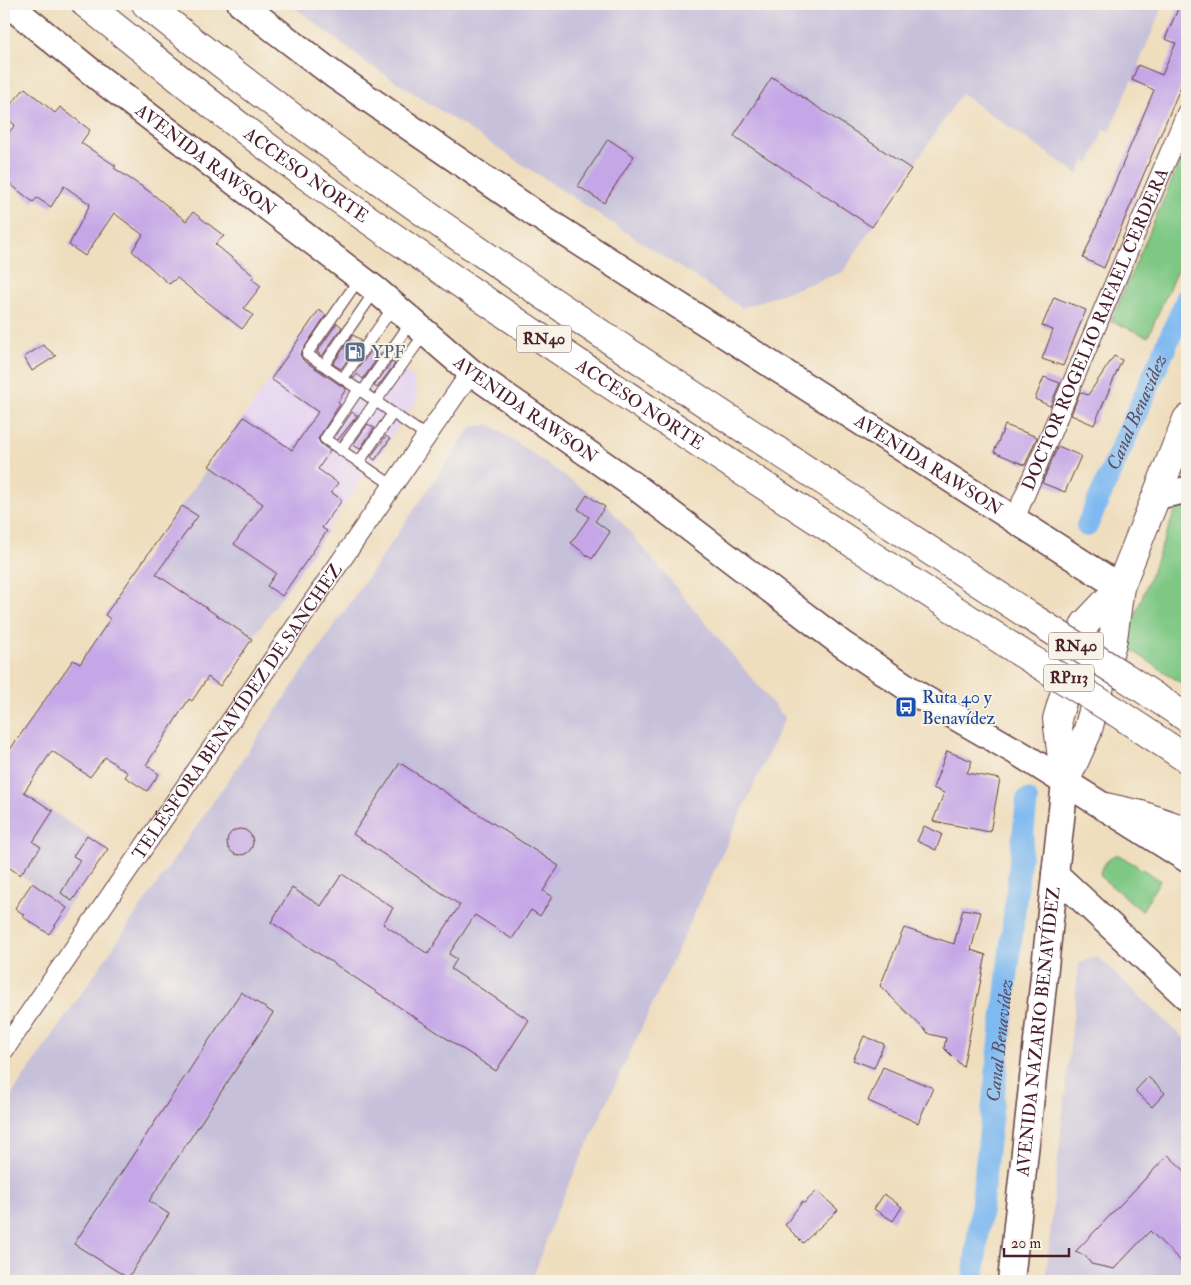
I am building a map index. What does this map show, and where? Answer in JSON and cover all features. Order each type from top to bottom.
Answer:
[{"type":"main road","name":"ACCESO NORTE","points":[[86,4],[200,96],[306,175],[596,374],[1018,651],[1187,759]]},
{"type":"main road","name":"ACCESO NORTE","points":[[146,4],[222,65],[328,144],[526,282],[1028,615],[1187,718]]},
{"type":"main road","name":"AVENIDA NAZARIO BENAVÍDEZ","points":[[1065,782],[1087,733],[1113,639],[1120,587],[1187,420]]},
{"type":"main road","points":[[1105,807],[1141,815],[1187,831]]},
{"type":"street","name":"AVENIDA RAWSON","points":[[8,4],[99,78],[393,305],[470,372],[636,488],[842,644],[923,698],[1065,782],[1187,859]]},
{"type":"street","name":"AVENIDA RAWSON","points":[[241,4],[334,75],[537,215],[1015,518],[1120,587]]},
{"type":"street","name":"DOCTOR ROGELIO RAFAEL CERDERA","points":[[1015,518],[1187,112]]},
{"type":"street","name":"TELÉSFORA BENAVÍDEZ DE SANCHEZ","points":[[4,1050],[470,372]]},
{"type":"street","points":[[1156,496],[1187,490]]},
{"type":"street","name":"AVENIDA NAZARIO BENAVÍDEZ","points":[[1011,1281],[1065,782]]},
{"type":"street","points":[[1055,874],[1187,997]]},
{"type":"lane","points":[[393,305],[308,354],[426,436]]},
{"type":"lane","points":[[324,365],[393,305]]},
{"type":"lane","points":[[343,378],[393,305]]},
{"type":"lane","points":[[392,486],[325,438],[360,391],[393,305]]},
{"type":"lane","points":[[341,450],[377,402],[393,305]]},
{"type":"lane","points":[[359,462],[393,413]]},
{"type":"shaded area","points":[[290,4],[1164,4],[1110,131],[1104,129],[1090,163],[1084,161],[1078,174],[961,94],[843,272],[742,308],[366,62]]},
{"type":"shaded area","points":[[319,310],[414,378],[417,400],[319,542],[209,466]]},
{"type":"shaded area","points":[[490,424],[608,506],[785,718],[555,1215],[532,1281],[4,1281],[4,1106],[471,427]]},
{"type":"shaded area","points":[[209,466],[319,542],[226,677],[113,603]]},
{"type":"shaded area","points":[[4,778],[108,849],[67,908],[4,864]]},
{"type":"shaded area","points":[[1097,956],[1187,1041],[1187,1281],[1045,1281],[1079,963]]},
{"type":"green space","points":[[1187,145],[1187,247],[1148,337],[1111,321]]},
{"type":"green space","points":[[1187,504],[1187,687],[1124,645],[1175,511]]},
{"type":"green space","points":[[1114,855],[1119,855],[1160,880],[1142,911],[1103,879],[1100,874],[1105,863]]},
{"type":"building","points":[[1180,4],[1187,4],[1187,72],[1104,268],[1083,258],[1154,90],[1132,80],[1138,65],[1162,75],[1176,43],[1165,39]]},
{"type":"building","points":[[772,77],[911,169],[872,227],[734,136]]},
{"type":"building","points":[[25,88],[55,113],[60,107],[90,130],[81,143],[116,166],[114,168],[150,192],[186,221],[193,212],[224,236],[215,244],[254,276],[252,279],[261,286],[244,308],[253,315],[242,329],[177,278],[169,284],[132,251],[143,235],[114,213],[85,256],[69,245],[90,204],[64,186],[51,207],[37,198],[33,202],[5,180],[11,172],[4,166],[4,138],[15,125],[4,116],[4,112]]},
{"type":"building","points":[[608,139],[634,156],[604,203],[578,186]]},
{"type":"building","points":[[1054,297],[1086,310],[1063,366],[1042,359],[1053,330],[1042,326]]},
{"type":"building","points":[[319,310],[326,315],[300,354],[303,360],[346,389],[338,402],[340,404],[318,439],[330,451],[318,469],[338,483],[331,492],[342,500],[322,528],[327,531],[282,596],[267,586],[276,573],[234,544],[263,504],[209,466],[244,417],[292,450],[318,412],[271,379]]},
{"type":"building","points":[[337,323],[342,327],[322,356],[317,352]]},
{"type":"building","points":[[353,335],[361,340],[341,369],[333,364]]},
{"type":"building","points":[[43,345],[56,356],[32,371],[24,357]]},
{"type":"building","points":[[373,348],[380,354],[363,379],[357,374],[354,378],[352,377]]},
{"type":"building","points":[[1114,356],[1122,360],[1094,425],[1071,415],[1080,392],[1088,395]]},
{"type":"building","points":[[392,362],[395,364],[377,388],[374,386]]},
{"type":"building","points":[[1044,377],[1060,383],[1050,406],[1035,399]]},
{"type":"building","points":[[352,412],[357,416],[338,440],[335,437]]},
{"type":"building","points":[[368,424],[374,428],[360,449],[353,445]]},
{"type":"building","points":[[1005,425],[1037,437],[1025,465],[994,452]]},
{"type":"building","points":[[386,436],[390,439],[375,460],[371,457]]},
{"type":"building","points":[[1058,446],[1081,456],[1065,492],[1042,483]]},
{"type":"building","points":[[587,495],[605,507],[595,521],[610,532],[592,559],[571,543],[589,517],[578,509]]},
{"type":"building","points":[[182,506],[198,516],[156,574],[252,639],[220,686],[208,677],[192,701],[189,699],[146,765],[159,774],[147,791],[125,777],[128,773],[105,757],[90,777],[52,751],[24,792],[53,811],[33,842],[41,847],[20,875],[4,864],[4,758],[73,660],[80,664],[110,619],[105,615]]},
{"type":"building","points":[[947,751],[972,761],[967,773],[1000,779],[990,832],[933,821],[944,793],[933,788]]},
{"type":"building","points":[[400,763],[559,866],[543,891],[552,897],[540,916],[531,910],[512,939],[475,915],[449,954],[457,959],[451,969],[529,1020],[496,1071],[271,922],[292,888],[321,906],[342,874],[393,908],[383,924],[428,954],[460,905],[353,834]]},
{"type":"building","points":[[924,826],[942,834],[936,850],[917,841]]},
{"type":"building","points":[[240,829],[249,833],[253,842],[249,851],[240,855],[231,851],[227,842],[231,833]]},
{"type":"building","points":[[87,835],[108,849],[72,901],[61,893],[80,860],[73,856]]},
{"type":"building","points":[[32,883],[67,908],[49,934],[23,917],[24,915],[15,908]]},
{"type":"building","points":[[963,909],[981,912],[971,950],[986,955],[963,1067],[944,1048],[946,1038],[929,1034],[880,986],[904,928],[954,944]]},
{"type":"building","points":[[241,992],[273,1013],[149,1201],[169,1214],[128,1278],[74,1244]]},
{"type":"building","points":[[864,1036],[884,1044],[874,1068],[853,1060]]},
{"type":"building","points":[[883,1067],[933,1088],[918,1123],[868,1101]]},
{"type":"building","points":[[1148,1077],[1165,1093],[1152,1107],[1135,1091]]},
{"type":"building","points":[[1168,1155],[1187,1173],[1187,1267],[1150,1231],[1114,1269],[1091,1264],[1086,1256],[1075,1252]]},
{"type":"building","points":[[817,1191],[838,1210],[803,1243],[785,1225],[802,1202],[804,1203]]},
{"type":"building","points":[[884,1194],[902,1207],[893,1221],[874,1209]]},
{"type":"waterway","name":"Canal Benavídez","points":[[1087,526],[1187,298]]},
{"type":"waterway","name":"Canal Benavídez","points":[[973,1281],[1027,800]]},
{"type":"place","name":"YPF","points":[[355,352]]},
{"type":"place","name":"Ruta 40 y Benavídez","points":[[906,707]]}]
